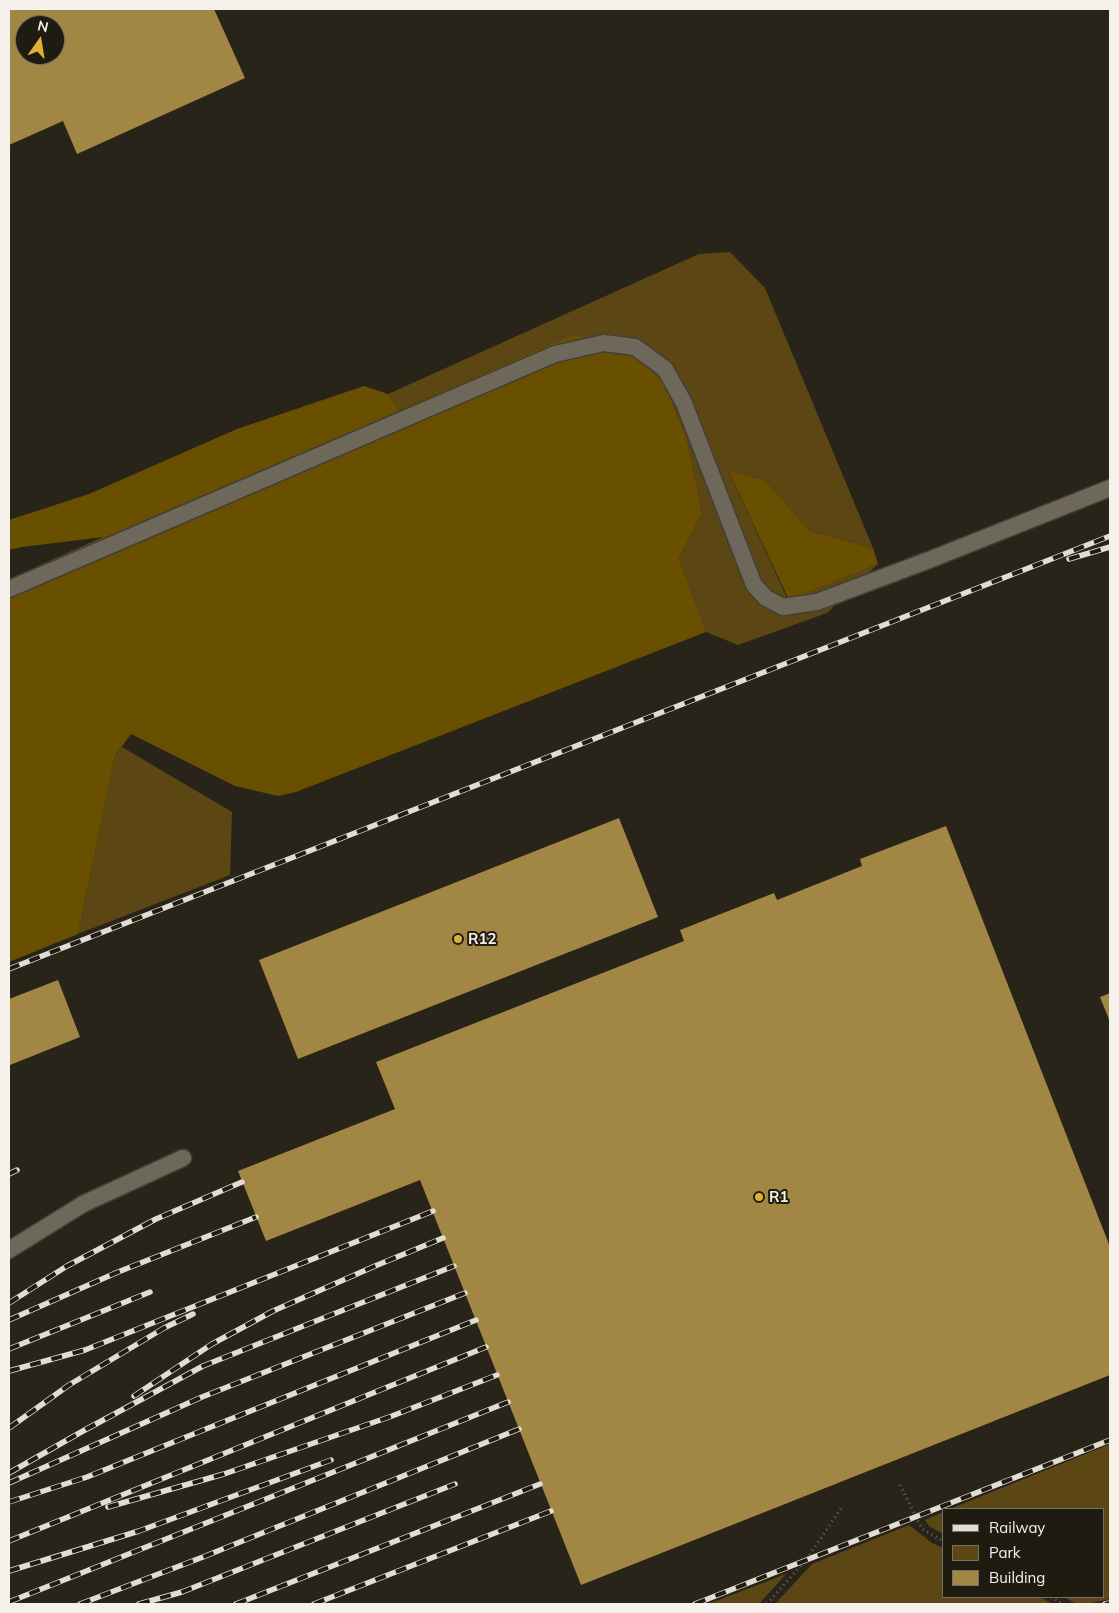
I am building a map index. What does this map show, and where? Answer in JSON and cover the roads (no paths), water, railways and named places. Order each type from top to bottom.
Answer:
[{"type":"lane","points":[[9,588],[556,354],[604,343],[634,347],[665,369],[684,403],[754,585],[766,598],[783,607],[817,602],[930,560],[1110,488]]},
{"type":"lane","points":[[9,1250],[83,1204],[183,1158]]},
{"type":"railway","points":[[9,969],[1110,536]]},
{"type":"railway","points":[[1069,559],[1110,547]]},
{"type":"railway","points":[[9,1174],[17,1170]]},
{"type":"railway","points":[[9,1303],[67,1266],[156,1219],[242,1182]]},
{"type":"railway","points":[[9,1371],[85,1350],[433,1211]]},
{"type":"railway","points":[[9,1320],[118,1272],[256,1217]]},
{"type":"railway","points":[[134,1396],[212,1344],[273,1311],[443,1238]]},
{"type":"railway","points":[[9,1473],[203,1366],[454,1266]]},
{"type":"railway","points":[[9,1349],[150,1292]]},
{"type":"railway","points":[[9,1483],[202,1397],[465,1293]]},
{"type":"railway","points":[[9,1428],[69,1385],[164,1328],[193,1314]]},
{"type":"railway","points":[[9,1502],[87,1477],[476,1320]]},
{"type":"railway","points":[[9,1541],[486,1347]]},
{"type":"railway","points":[[108,1507],[224,1474],[392,1416],[497,1375]]},
{"type":"railway","points":[[9,1602],[508,1402]]},
{"type":"railway","points":[[80,1604],[203,1557],[519,1429]]},
{"type":"railway","points":[[695,1604],[1110,1440]]},
{"type":"railway","points":[[9,1571],[139,1531],[331,1460]]},
{"type":"railway","points":[[139,1604],[182,1592],[455,1484]]},
{"type":"railway","points":[[236,1604],[540,1484]]},
{"type":"railway","points":[[314,1604],[551,1511]]},
{"type":"railway","points":[[1105,1604],[1110,1603]]},
{"type":"place","name":"R12","points":[[458,939]]},
{"type":"place","name":"R1","points":[[759,1197]]}]
